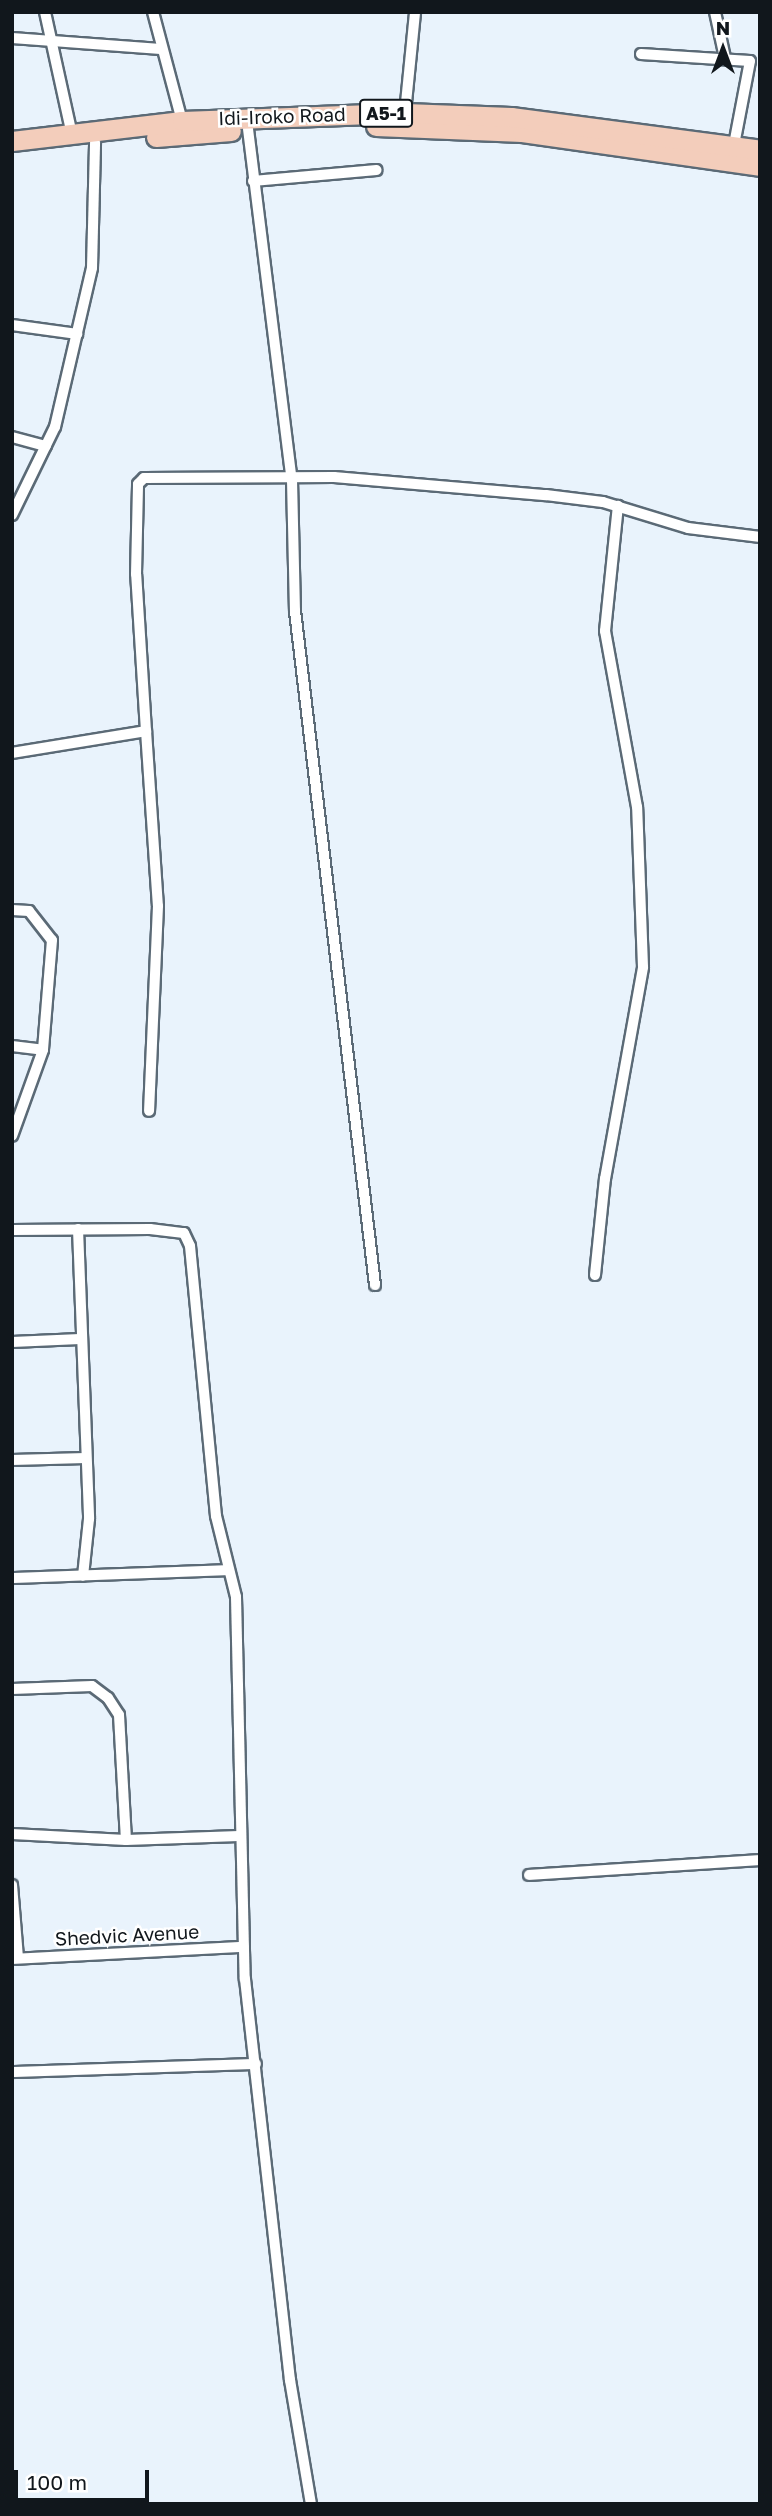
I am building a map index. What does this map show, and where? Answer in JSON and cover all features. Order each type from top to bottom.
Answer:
[{"type":"highway","name":"Idi-Iroko Road","points":[[12,141],[181,121],[405,113],[523,118],[760,150]]},
{"type":"highway","name":"A5-1","points":[[12,152],[248,129],[522,132],[760,166]]},
{"type":"street","points":[[45,12],[72,135]]},
{"type":"street","points":[[153,12],[181,121]]},
{"type":"street","points":[[405,113],[415,12]]},
{"type":"street","points":[[715,12],[725,58]]},
{"type":"street","points":[[12,38],[162,49]]},
{"type":"street","points":[[641,54],[750,61],[734,145]]},
{"type":"street","points":[[248,129],[292,480],[295,611],[375,1286]]},
{"type":"street","points":[[12,515],[46,446],[92,268],[94,142]]},
{"type":"street","points":[[253,181],[377,170]]},
{"type":"street","points":[[12,325],[77,334]]},
{"type":"street","points":[[12,437],[46,446]]},
{"type":"street","points":[[149,1111],[158,906],[146,731],[138,484],[144,478],[412,482],[618,506],[688,528],[760,537]]},
{"type":"street","points":[[595,1275],[605,1179],[643,967],[637,807],[605,631],[618,506]]},
{"type":"street","points":[[12,753],[146,731]]},
{"type":"street","points":[[12,910],[29,911],[52,940],[43,1050],[12,1136]]},
{"type":"street","points":[[12,1046],[43,1050]]},
{"type":"street","points":[[78,1229],[86,1458],[83,1576]]},
{"type":"street","points":[[12,1230],[78,1229],[184,1233],[190,1246],[226,1570],[236,1597],[241,1672],[239,1836],[244,1947],[290,2380],[312,2504]]},
{"type":"street","points":[[12,1342],[80,1339]]},
{"type":"street","points":[[12,1460],[86,1458]]},
{"type":"street","points":[[12,1578],[226,1570]]},
{"type":"street","points":[[12,1689],[92,1686],[108,1698],[119,1715],[125,1840]]},
{"type":"street","points":[[12,1835],[125,1840],[239,1836]]},
{"type":"street","points":[[529,1875],[760,1860]]},
{"type":"street","points":[[12,1885],[15,1958]]},
{"type":"street","name":"Shedvic Avenue","points":[[15,1958],[244,1947]]},
{"type":"street","points":[[12,2073],[256,2064]]}]
